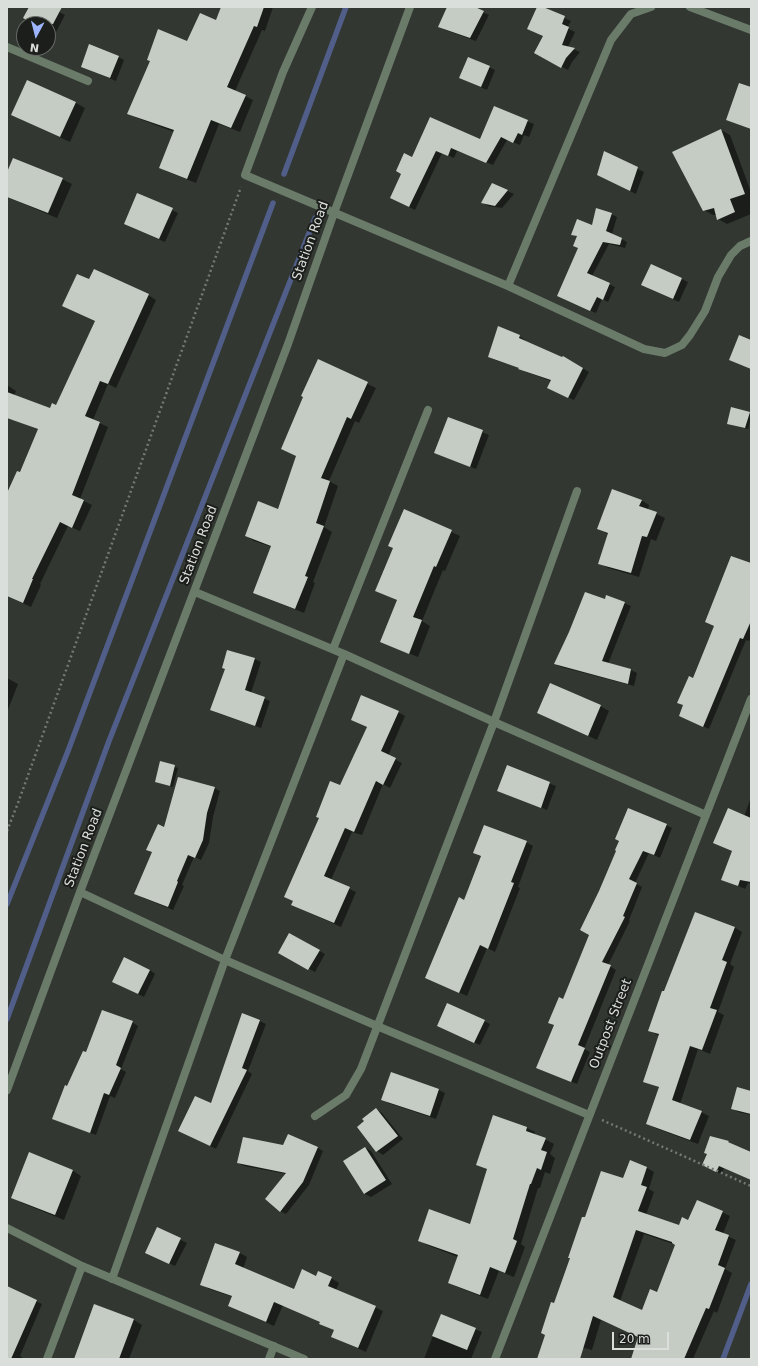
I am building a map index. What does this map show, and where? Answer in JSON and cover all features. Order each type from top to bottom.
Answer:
[{"type":"street","points":[[312,7],[283,72],[245,175],[508,286],[644,349],[665,353],[682,345],[690,335],[705,311],[718,277],[731,255],[740,246],[751,241]]},
{"type":"street","name":"Station Road","points":[[7,1090],[80,892],[288,344],[334,213],[410,7]]},
{"type":"street","points":[[508,286],[611,40],[631,14],[651,7]]},
{"type":"street","points":[[690,7],[751,30]]},
{"type":"street","points":[[7,47],[88,81]]},
{"type":"street","points":[[333,649],[428,410]]},
{"type":"street","points":[[315,1116],[346,1095],[361,1069],[494,722],[578,491]]},
{"type":"street","points":[[194,592],[333,649],[494,722],[706,815]]},
{"type":"street","points":[[112,1279],[225,960],[344,654]]},
{"type":"street","name":"Outpost Street","points":[[495,1359],[751,699]]},
{"type":"street","points":[[80,892],[225,960],[589,1115]]},
{"type":"street","points":[[7,1228],[82,1266],[304,1359]]},
{"type":"street","points":[[47,1359],[82,1266]]},
{"type":"street","points":[[269,1359],[274,1346]]},
{"type":"path","points":[[7,831],[245,175]]},
{"type":"path","points":[[589,1115],[751,1186]]},
{"type":"building","points":[[29,7],[62,7],[56,18],[56,16],[24,16]]},
{"type":"building","points":[[221,7],[264,7],[257,27],[254,26],[227,87],[246,95],[231,128],[211,120],[187,179],[159,168],[174,130],[127,114],[150,61],[147,60],[158,29],[187,41],[200,13],[216,20]]},
{"type":"building","points":[[447,7],[475,7],[484,11],[470,38],[438,27]]},
{"type":"building","points":[[537,7],[543,7],[565,16],[562,24],[569,27],[562,45],[575,48],[566,58],[561,68],[534,53],[543,36],[527,29]]},
{"type":"building","points":[[89,44],[119,56],[110,78],[81,67]]},
{"type":"building","points":[[468,57],[490,66],[481,87],[459,78]]},
{"type":"building","points":[[27,80],[76,102],[60,137],[11,115]]},
{"type":"building","points":[[739,83],[751,87],[751,129],[726,120]]},
{"type":"building","points":[[494,106],[528,120],[522,135],[518,133],[513,143],[501,137],[486,163],[451,148],[448,156],[436,151],[409,207],[390,198],[401,174],[396,171],[404,153],[412,157],[430,117],[480,139]]},
{"type":"building","points":[[721,129],[745,194],[730,199],[735,212],[717,220],[714,208],[703,211],[672,152]]},
{"type":"building","points":[[604,151],[638,167],[630,191],[597,175]]},
{"type":"building","points":[[13,158],[63,178],[48,213],[7,197],[7,172]]},
{"type":"building","points":[[492,183],[508,190],[495,206],[481,203]]},
{"type":"building","points":[[137,193],[173,208],[159,239],[124,224]]},
{"type":"building","points":[[596,208],[612,213],[606,231],[622,238],[620,245],[603,242],[587,273],[610,283],[603,300],[597,297],[590,311],[557,296],[578,248],[573,246],[577,236],[571,235],[577,219],[592,225]]},
{"type":"building","points":[[651,264],[682,278],[673,299],[641,285]]},
{"type":"building","points":[[94,269],[149,294],[108,384],[100,381],[85,416],[100,422],[72,495],[84,500],[72,528],[60,522],[32,579],[23,603],[7,596],[7,493],[17,471],[20,472],[38,429],[7,418],[7,392],[50,408],[52,403],[56,405],[95,321],[62,306],[77,274],[89,279]]},
{"type":"building","points":[[498,326],[520,335],[519,338],[562,357],[563,356],[583,368],[568,398],[547,388],[551,380],[488,357]]},
{"type":"building","points":[[739,335],[751,340],[751,369],[729,360]]},
{"type":"building","points":[[318,359],[368,382],[351,419],[347,417],[321,478],[330,481],[316,523],[324,526],[305,576],[308,577],[295,609],[253,593],[271,546],[245,536],[258,501],[278,509],[296,456],[281,449],[303,397],[301,396]]},
{"type":"building","points":[[731,407],[750,412],[745,428],[727,424]]},
{"type":"building","points":[[448,417],[483,430],[470,467],[434,453]]},
{"type":"building","points":[[612,489],[642,500],[639,506],[657,512],[647,537],[642,536],[631,573],[598,564],[608,533],[597,529]]},
{"type":"building","points":[[404,509],[452,530],[436,567],[434,566],[413,617],[422,620],[409,654],[380,642],[397,600],[375,591],[393,548],[388,546]]},
{"type":"building","points":[[731,556],[751,563],[751,621],[743,639],[740,638],[703,727],[679,716],[683,705],[677,703],[689,676],[693,678],[714,626],[705,622]]},
{"type":"building","points":[[585,592],[605,599],[606,595],[625,602],[602,661],[631,669],[628,684],[554,664]]},
{"type":"building","points":[[227,650],[255,658],[245,690],[265,697],[255,726],[210,710],[225,669],[222,668]]},
{"type":"building","points":[[550,683],[601,705],[588,736],[537,713]]},
{"type":"building","points":[[361,695],[399,711],[381,751],[396,758],[383,785],[376,781],[354,832],[345,828],[324,876],[350,887],[334,923],[291,905],[293,901],[284,897],[319,818],[316,817],[330,781],[340,785],[367,727],[351,720]]},
{"type":"building","points":[[160,761],[175,765],[170,786],[155,782]]},
{"type":"building","points":[[507,765],[550,782],[541,808],[497,791]]},
{"type":"building","points":[[178,777],[215,787],[207,813],[203,840],[195,858],[188,855],[168,907],[134,894],[152,852],[146,850],[158,824],[164,827]]},
{"type":"building","points":[[628,808],[667,824],[654,855],[643,851],[629,879],[637,883],[623,916],[625,917],[602,962],[611,965],[578,1045],[585,1048],[571,1082],[536,1068],[554,1025],[548,1023],[559,997],[563,999],[589,935],[580,930],[616,851],[615,850],[619,841],[615,839]]},
{"type":"building","points":[[728,808],[751,818],[751,882],[740,880],[738,886],[721,880],[732,851],[713,843]]},
{"type":"building","points":[[484,825],[527,841],[511,882],[514,883],[488,949],[480,945],[459,993],[425,978],[459,897],[464,900],[481,856],[473,853]]},
{"type":"building","points":[[695,912],[735,927],[722,960],[727,962],[710,1008],[717,1010],[702,1050],[690,1046],[672,1100],[702,1111],[690,1140],[646,1124],[659,1087],[643,1082],[659,1034],[648,1031],[662,991],[664,991]]},
{"type":"building","points":[[289,933],[320,950],[308,970],[278,953]]},
{"type":"building","points":[[124,957],[150,970],[138,994],[112,982]]},
{"type":"building","points":[[447,1003],[485,1020],[474,1043],[437,1026]]},
{"type":"building","points":[[102,1010],[133,1021],[116,1065],[121,1068],[109,1095],[104,1093],[90,1133],[52,1119],[65,1085],[67,1086],[83,1051],[86,1052]]},
{"type":"building","points":[[242,1013],[260,1020],[242,1068],[247,1070],[210,1146],[178,1131],[195,1096],[211,1103]]},
{"type":"building","points":[[391,1072],[439,1089],[430,1116],[381,1100]]},
{"type":"building","points":[[737,1087],[751,1091],[751,1114],[731,1109]]},
{"type":"building","points":[[376,1108],[398,1136],[376,1152],[357,1127],[364,1121],[362,1119]]},
{"type":"building","points":[[493,1115],[527,1127],[526,1131],[546,1138],[541,1150],[547,1152],[541,1170],[537,1168],[530,1184],[513,1239],[517,1241],[505,1273],[490,1267],[480,1295],[448,1283],[458,1255],[418,1241],[429,1209],[470,1224],[487,1169],[476,1165]]},
{"type":"building","points":[[288,1134],[318,1147],[303,1182],[280,1212],[265,1199],[286,1173],[237,1163],[243,1137],[283,1145]]},
{"type":"building","points":[[710,1136],[729,1141],[728,1142],[751,1152],[751,1180],[719,1166],[716,1172],[702,1165],[707,1154],[704,1153]]},
{"type":"building","points":[[365,1147],[386,1180],[364,1194],[343,1161]]},
{"type":"building","points":[[29,1152],[73,1170],[55,1215],[11,1198]]},
{"type":"building","points":[[630,1160],[647,1167],[641,1185],[647,1187],[638,1211],[679,1225],[682,1217],[688,1220],[697,1200],[723,1211],[715,1230],[729,1235],[718,1265],[725,1268],[709,1309],[706,1308],[684,1359],[631,1359],[638,1337],[593,1316],[580,1359],[537,1359],[545,1335],[541,1333],[551,1302],[554,1303],[570,1258],[568,1258],[582,1217],[585,1217],[601,1171],[623,1178]],"holes":[[[636,1230],[672,1242],[675,1245],[657,1292],[650,1289],[642,1310],[613,1297]]]},
{"type":"building","points":[[157,1227],[181,1238],[169,1264],[145,1253]]},
{"type":"building","points":[[215,1243],[240,1252],[235,1264],[294,1289],[302,1269],[316,1276],[318,1271],[332,1277],[328,1286],[376,1306],[358,1348],[331,1337],[334,1330],[319,1324],[320,1322],[274,1302],[266,1322],[228,1306],[232,1296],[200,1285]]},
{"type":"building","points":[[7,1286],[37,1300],[11,1359],[7,1359]]},
{"type":"building","points":[[94,1304],[134,1319],[119,1359],[74,1359]]},
{"type":"building","points":[[441,1314],[476,1328],[467,1350],[432,1336]]},
{"type":"waterway","points":[[284,174],[346,7]]},
{"type":"waterway","points":[[7,904],[68,751],[273,203]]},
{"type":"waterway","points":[[7,1019],[109,741],[315,218]]},
{"type":"waterway","points":[[723,1359],[751,1284]]}]
